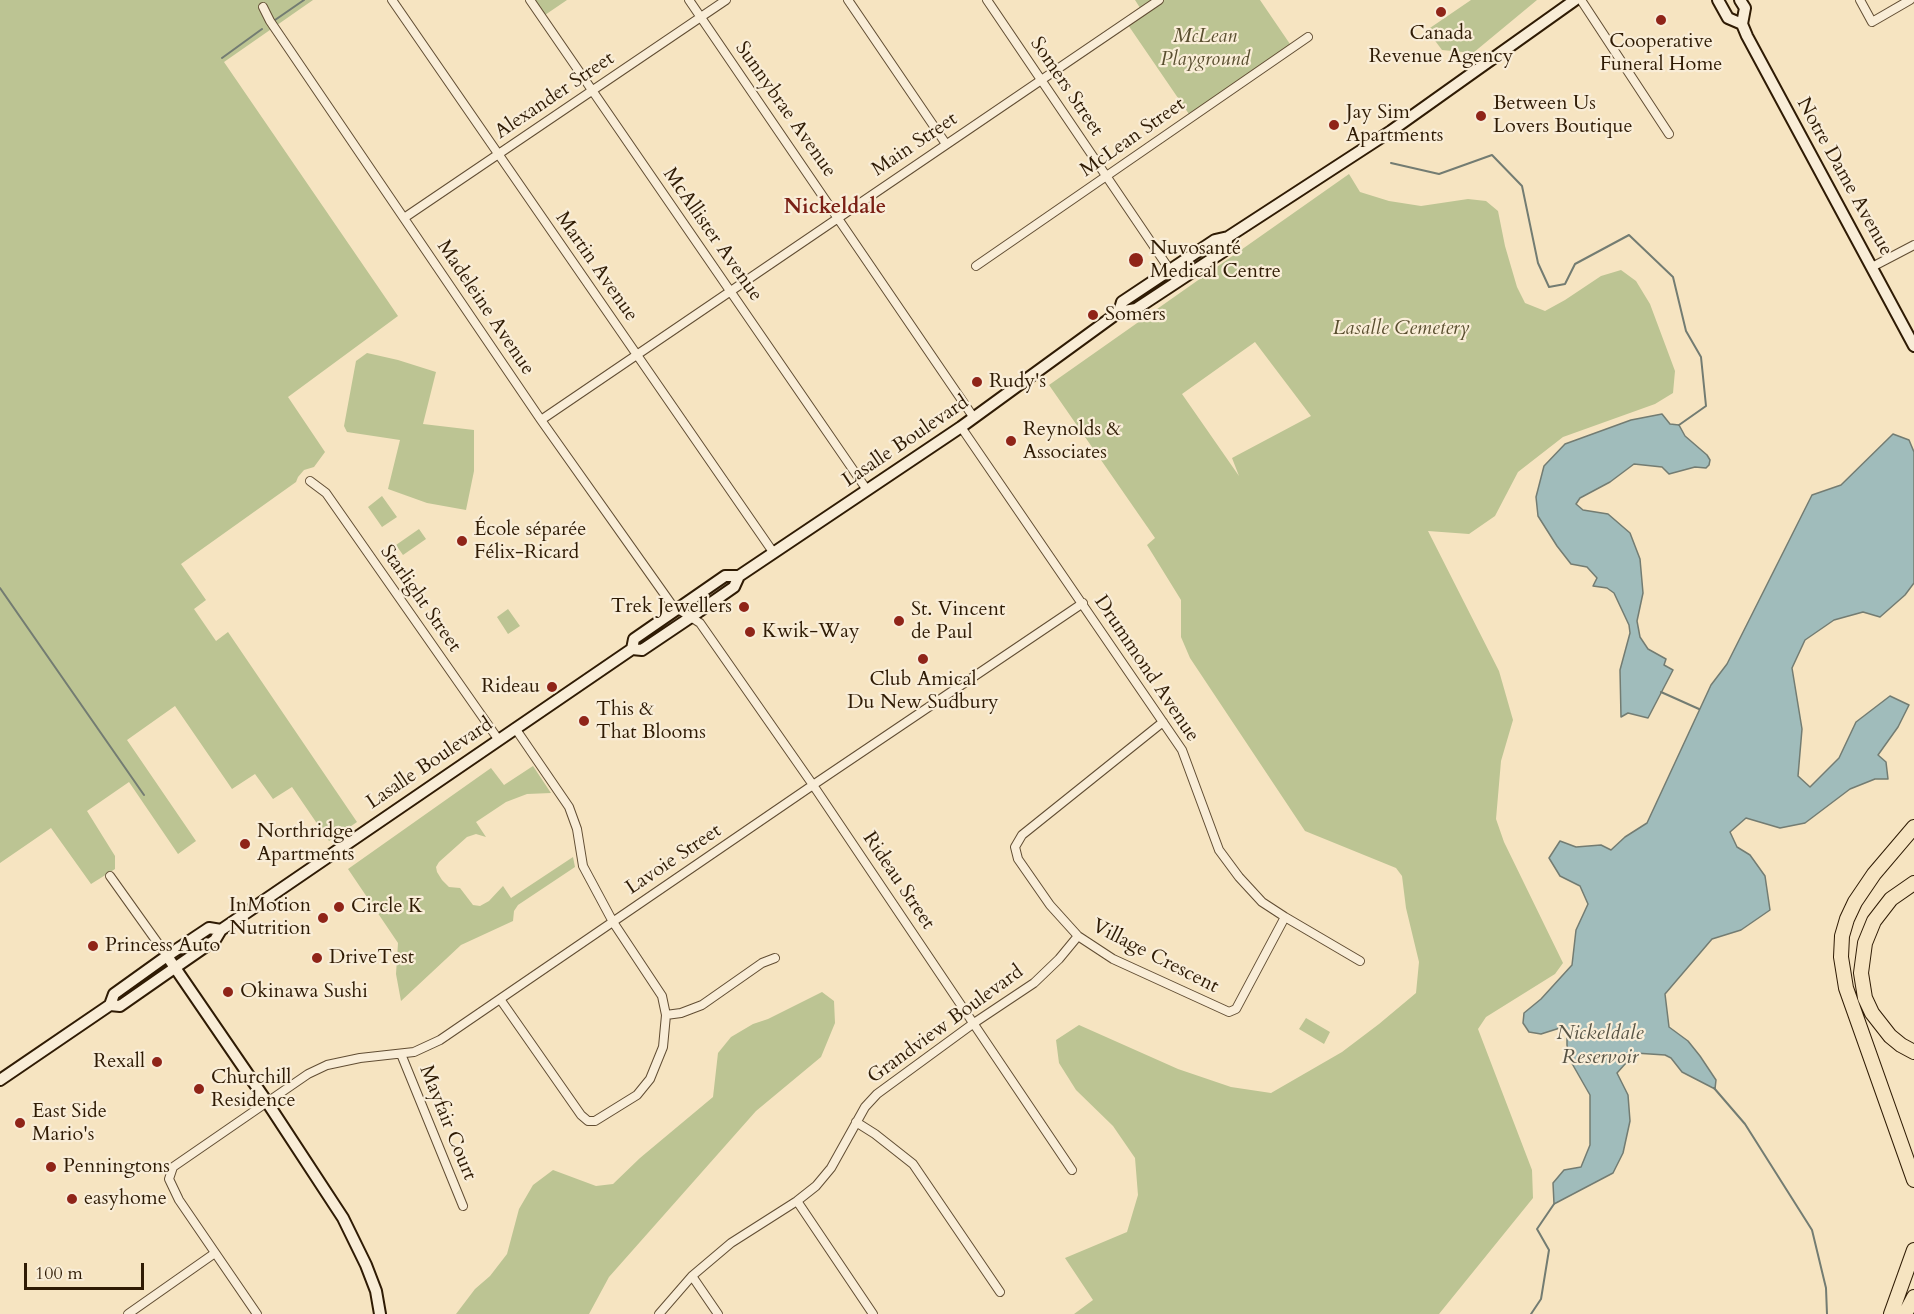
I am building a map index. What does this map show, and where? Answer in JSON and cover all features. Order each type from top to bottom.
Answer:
[{"type":"highway","points":[[1914,827],[1874,874],[1855,902],[1842,936],[1841,957],[1846,988],[1914,1180]]},
{"type":"highway","points":[[1914,883],[1891,899],[1874,921],[1865,943],[1861,973],[1865,998],[1872,1013],[1890,1036],[1914,1052]]},
{"type":"highway","points":[[1891,1314],[1914,1250]]},
{"type":"highway","points":[[1905,1314],[1914,1297]]},
{"type":"main road","name":"Lasalle Boulevard","points":[[1119,312],[1122,302],[1215,240],[1228,237],[1391,131],[1575,0]]},
{"type":"main road","name":"Notre Dame Avenue","points":[[1718,0],[1728,18],[1742,24],[1914,346]]},
{"type":"main road","name":"Notre Dame Avenue","points":[[1740,0],[1745,8],[1742,24]]},
{"type":"main road","name":"Lasalle Boulevard","points":[[110,1005],[120,1006],[215,940],[221,930],[498,739],[632,649],[642,650],[691,617],[734,587],[739,576],[974,418],[1119,312],[1136,309],[1224,251],[1228,237]]},
{"type":"main road","name":"Lasalle Boulevard","points":[[632,649],[634,639],[678,608],[725,576],[739,576]]},
{"type":"main road","name":"Lasalle Boulevard","points":[[0,1080],[110,1005],[114,994],[167,956],[209,928],[221,930]]},
{"type":"main road","points":[[167,956],[343,1218],[376,1290],[380,1314]]},
{"type":"street","name":"Martin Avenue","points":[[392,0],[774,552]]},
{"type":"street","name":"McAllister Avenue","points":[[530,0],[867,490]]},
{"type":"street","name":"Sunnybrae Avenue","points":[[689,0],[974,418]]},
{"type":"street","name":"Alexander Street","points":[[404,219],[726,0]]},
{"type":"street","points":[[848,0],[946,144]]},
{"type":"street","name":"Somers Street","points":[[987,0],[1178,282]]},
{"type":"street","name":"Main Street","points":[[542,420],[1159,0]]},
{"type":"street","points":[[1581,0],[1669,134]]},
{"type":"street","points":[[1860,0],[1872,22],[1910,0]]},
{"type":"street","name":"Madeleine Avenue","points":[[263,7],[270,21],[542,420],[672,605],[691,617]]},
{"type":"street","name":"McLean Street","points":[[976,266],[1308,38]]},
{"type":"street","points":[[1872,267],[1914,245]]},
{"type":"street","name":"Drummond Avenue","points":[[961,427],[1182,750],[1219,850],[1239,877],[1262,902],[1359,961]]},
{"type":"street","name":"Starlight Street","points":[[310,481],[326,493],[498,739]]},
{"type":"street","name":"Lavoie Street","points":[[257,1314],[179,1200],[169,1179],[173,1167],[308,1074],[327,1065],[360,1058],[414,1052],[440,1041],[1083,603]]},
{"type":"street","name":"Rideau Street","points":[[691,617],[700,623],[813,785],[1072,1170]]},
{"type":"street","name":"Village Crescent","points":[[1163,722],[1022,836],[1016,847],[1018,859],[1050,905],[1078,936],[1113,959],[1229,1012],[1236,1009],[1285,917]]},
{"type":"street","points":[[500,999],[581,1115],[588,1121],[595,1121],[637,1095],[650,1080],[663,1047],[666,1015],[662,996],[613,922],[583,866],[577,829],[569,807],[515,728]]},
{"type":"street","points":[[110,876],[167,956]]},
{"type":"street","name":"Grandview Boulevard","points":[[659,1314],[692,1276],[731,1244],[816,1186],[831,1168],[865,1107],[877,1094],[974,1023],[1035,983],[1078,936]]},
{"type":"street","points":[[666,1015],[681,1013],[702,1005],[762,963],[775,958]]},
{"type":"street","name":"Mayfair Court","points":[[401,1054],[463,1206]]},
{"type":"street","points":[[856,1122],[913,1164],[1000,1292]]},
{"type":"street","points":[[797,1201],[873,1314]]},
{"type":"street","points":[[128,1314],[215,1253]]},
{"type":"street","points":[[692,1276],[718,1314]]},
{"type":"green space","points":[[0,0],[313,0],[224,62],[398,316],[288,397],[325,452],[314,467],[304,470],[296,482],[181,564],[206,600],[194,609],[216,641],[228,632],[357,822],[329,841],[292,787],[273,799],[255,774],[232,789],[175,706],[127,740],[196,841],[178,854],[129,782],[87,811],[115,856],[115,869],[91,884],[51,828],[0,863]]},
{"type":"green space","points":[[531,0],[567,0],[542,17]]},
{"type":"green space","name":"McLean Playground","points":[[1135,0],[1260,0],[1292,47],[1191,117],[1126,22],[1142,11]]},
{"type":"green space","points":[[1471,0],[1537,0],[1473,53],[1442,50],[1427,30]]},
{"type":"green space","name":"Lasalle Cemetery","points":[[1349,174],[1360,192],[1389,201],[1421,206],[1468,199],[1486,201],[1498,211],[1517,287],[1525,303],[1545,311],[1601,276],[1621,270],[1636,281],[1650,304],[1675,371],[1673,393],[1655,404],[1563,437],[1518,472],[1495,516],[1469,534],[1428,531],[1499,671],[1513,720],[1501,761],[1496,819],[1504,842],[1563,963],[1555,974],[1486,1017],[1478,1029],[1532,1170],[1533,1198],[1439,1314],[1074,1314],[1093,1300],[1065,1258],[1127,1232],[1138,1195],[1135,1158],[1113,1126],[1076,1090],[1059,1063],[1056,1040],[1079,1025],[1178,1069],[1231,1087],[1271,1093],[1342,1052],[1416,993],[1419,962],[1406,908],[1402,876],[1396,868],[1305,831],[1190,658],[1181,637],[1181,600],[1147,545],[1155,538],[1049,385]],"holes":[[[1255,342],[1311,416],[1232,458],[1239,476],[1182,394]]]},
{"type":"green space","points":[[367,353],[436,372],[423,424],[474,430],[474,471],[466,510],[427,503],[388,489],[400,440],[347,432],[344,426],[356,361]]},
{"type":"green space","points":[[382,496],[397,517],[382,527],[368,507]]},
{"type":"green space","points":[[419,529],[426,539],[403,555],[396,545]]},
{"type":"green space","points":[[508,609],[520,626],[508,634],[497,617]]},
{"type":"green space","points":[[533,766],[551,793],[527,794],[506,802],[476,822],[486,837],[476,834],[467,837],[439,862],[436,867],[437,872],[449,887],[460,888],[473,905],[480,906],[489,901],[503,886],[511,898],[573,857],[575,867],[518,905],[514,911],[513,921],[461,945],[401,1001],[396,974],[398,943],[348,869],[491,768],[504,785]]},
{"type":"green space","points":[[822,992],[834,1001],[835,1023],[821,1057],[756,1111],[609,1277],[589,1314],[456,1314],[507,1254],[519,1209],[533,1185],[553,1170],[596,1186],[613,1184],[640,1158],[713,1097],[718,1053],[731,1037],[753,1024]]},
{"type":"green space","points":[[1306,1018],[1330,1032],[1324,1044],[1299,1029]]},
{"type":"water","points":[[1662,414],[1670,424],[1679,425],[1685,436],[1707,455],[1710,460],[1709,465],[1706,468],[1695,467],[1669,474],[1662,467],[1634,464],[1610,482],[1580,498],[1576,504],[1583,510],[1608,514],[1630,533],[1640,559],[1643,593],[1637,621],[1640,637],[1648,649],[1666,659],[1664,665],[1673,670],[1648,718],[1628,713],[1621,717],[1620,670],[1630,633],[1629,625],[1614,593],[1607,588],[1593,586],[1597,578],[1587,567],[1571,564],[1557,546],[1538,516],[1536,497],[1544,466],[1565,444],[1631,420]]},
{"type":"water","name":"Nickeldale Reservoir","points":[[1893,434],[1909,440],[1914,452],[1914,583],[1905,595],[1880,617],[1863,612],[1834,620],[1805,640],[1792,668],[1802,729],[1798,776],[1810,787],[1839,758],[1856,722],[1890,696],[1909,705],[1898,727],[1878,755],[1886,762],[1888,779],[1875,779],[1850,789],[1805,823],[1780,828],[1746,818],[1730,832],[1737,847],[1750,855],[1765,876],[1770,910],[1741,930],[1712,939],[1665,994],[1669,1027],[1688,1041],[1700,1056],[1716,1080],[1715,1089],[1682,1072],[1671,1058],[1665,1055],[1635,1053],[1617,1073],[1628,1095],[1630,1121],[1623,1153],[1613,1173],[1554,1204],[1553,1183],[1564,1170],[1581,1167],[1590,1145],[1590,1095],[1570,1060],[1567,1032],[1563,1027],[1541,1034],[1529,1032],[1523,1023],[1524,1013],[1541,999],[1572,965],[1576,930],[1588,904],[1580,886],[1560,876],[1549,858],[1560,841],[1576,847],[1601,845],[1611,850],[1625,837],[1647,823],[1711,685],[1727,664],[1812,495],[1841,485]]},
{"type":"waterway","points":[[275,20],[304,0]]},
{"type":"waterway","points":[[222,58],[262,29]]},
{"type":"waterway","points":[[1391,163],[1439,174],[1492,155],[1522,186],[1538,263],[1549,287],[1565,284],[1575,264],[1629,235],[1673,277],[1686,331],[1701,357],[1706,406],[1679,425]]},
{"type":"waterway","points":[[0,588],[144,795]]},
{"type":"waterway","points":[[1661,692],[1699,709]]},
{"type":"waterway","points":[[1714,1088],[1745,1124],[1812,1230],[1826,1288],[1827,1314]]},
{"type":"waterway","points":[[1531,1314],[1541,1299],[1549,1250],[1537,1229],[1554,1204]]},
{"type":"place","name":"Canada Revenue Agency","points":[[1441,12]]},
{"type":"place","name":"Cooperative Funeral Home","points":[[1661,20]]},
{"type":"place","name":"Between Us Lovers Boutique","points":[[1481,116]]},
{"type":"place","name":"Jay Sim Apartments","points":[[1334,125]]},
{"type":"place","name":"Nuvosanté Medical Centre","points":[[1136,260]]},
{"type":"place","name":"Somers","points":[[1093,315]]},
{"type":"place","name":"Rudy's","points":[[977,382]]},
{"type":"place","name":"Reynolds & Associates","points":[[1011,441]]},
{"type":"place","name":"École séparée Félix-Ricard","points":[[462,541]]},
{"type":"place","name":"Trek Jewellers","points":[[744,607]]},
{"type":"place","name":"St. Vincent de Paul","points":[[899,621]]},
{"type":"place","name":"Kwik-Way","points":[[750,632]]},
{"type":"place","name":"Club Amical Du New Sudbury","points":[[923,659]]},
{"type":"place","name":"Rideau","points":[[552,687]]},
{"type":"place","name":"This & That Blooms","points":[[584,721]]},
{"type":"place","name":"Northridge Apartments","points":[[245,844]]},
{"type":"place","name":"Circle K","points":[[339,907]]},
{"type":"place","name":"InMotion Nutrition","points":[[323,918]]},
{"type":"place","name":"Princess Auto","points":[[93,946]]},
{"type":"place","name":"DriveTest","points":[[317,958]]},
{"type":"place","name":"Okinawa Sushi","points":[[228,992]]},
{"type":"place","name":"Rexall","points":[[157,1062]]},
{"type":"place","name":"Churchill Residence","points":[[199,1089]]},
{"type":"place","name":"East Side Mario's","points":[[20,1123]]},
{"type":"place","name":"Penningtons","points":[[51,1167]]},
{"type":"place","name":"easyhome","points":[[72,1199]]},
{"type":"district","name":"Nickeldale","points":[[835,208]]}]
